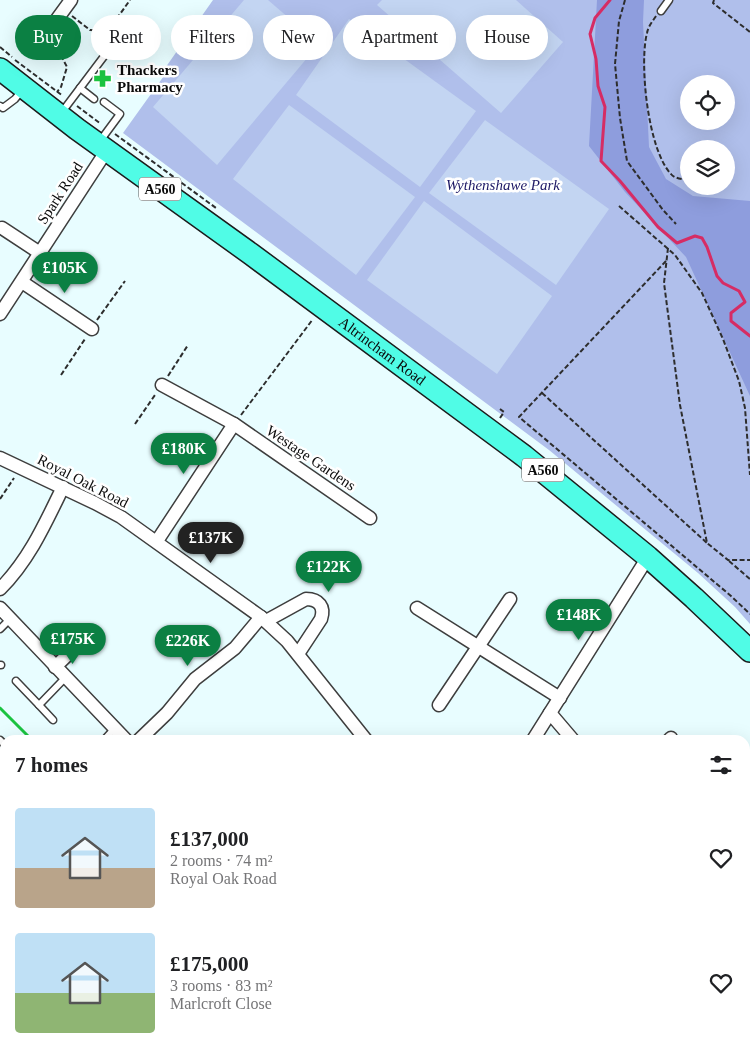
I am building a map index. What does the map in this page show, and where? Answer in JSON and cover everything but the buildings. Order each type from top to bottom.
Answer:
[{"type":"highway","name":"Altrincham Road","points":[[0,69],[102,147],[524,456],[648,558],[750,651]]},
{"type":"street","name":"Spark Road","points":[[0,314],[40,253],[102,147]]},
{"type":"street","points":[[2,228],[40,253]]},
{"type":"street","points":[[22,282],[92,329]]},
{"type":"street","name":"Westage Gardens","points":[[162,385],[234,424],[370,518]]},
{"type":"street","points":[[156,541],[234,424]]},
{"type":"street","name":"Royal Oak Road","points":[[0,458],[113,512],[263,619],[287,640],[362,735]]},
{"type":"street","points":[[0,589],[14,575],[29,554],[63,487]]},
{"type":"street","points":[[536,735],[648,558]]},
{"type":"street","points":[[144,735],[167,714],[195,679],[235,648],[263,619],[306,599],[318,601],[322,606],[321,618],[298,654]]},
{"type":"street","points":[[439,705],[510,599]]},
{"type":"street","points":[[0,608],[121,735]]},
{"type":"street","points":[[417,608],[560,698]]},
{"type":"street","points":[[55,667],[87,636]]},
{"type":"street","points":[[550,714],[569,735]]},
{"type":"lane","points":[[661,11],[669,0]]},
{"type":"lane","points":[[59,115],[101,60]]},
{"type":"lane","points":[[0,106],[3,108],[8,105],[24,88]]},
{"type":"lane","points":[[80,88],[94,99]]},
{"type":"lane","points":[[102,147],[120,114],[104,102]]},
{"type":"lane","points":[[0,629],[10,619]]},
{"type":"lane","points":[[39,705],[66,678]]},
{"type":"lane","points":[[16,681],[53,720]]},
{"type":"lane","points":[[109,735],[115,728]]},
{"type":"path","points":[[119,15],[130,0]]},
{"type":"path","points":[[625,0],[619,20],[615,64],[620,118],[627,161],[663,210],[676,224]]},
{"type":"path","points":[[714,0],[712,3],[749,31],[750,26]]},
{"type":"path","points":[[67,5],[91,30]]},
{"type":"path","points":[[661,11],[649,27],[646,39],[646,104],[659,152],[672,176],[680,178]]},
{"type":"path","points":[[58,92],[62,87],[67,68],[62,60]]},
{"type":"path","points":[[619,206],[675,255],[702,293],[723,339],[739,382],[746,408],[750,476]]},
{"type":"path","points":[[668,248],[664,283],[680,405],[707,543]]},
{"type":"path","points":[[666,261],[519,417],[732,596],[750,614]]},
{"type":"path","points":[[234,424],[321,307]]},
{"type":"path","points":[[542,393],[707,543],[750,579]]},
{"type":"path","points":[[500,409],[504,412],[500,418]]},
{"type":"path","points":[[0,499],[20,468]]},
{"type":"path","points":[[728,560],[750,560]]},
{"type":"green space","name":"Wythenshawe Park","points":[[213,0],[750,0],[750,624],[735,607],[698,573],[549,450],[123,133],[166,73],[163,71],[171,60],[253,60],[253,15],[202,15]]},
{"type":"green space","points":[[244,0],[268,0],[285,15],[263,15],[263,60],[306,60],[217,165],[153,107],[193,60],[253,60],[253,15],[231,15]]},
{"type":"green space","points":[[382,0],[516,0],[533,15],[466,15],[466,60],[547,60],[501,113],[440,60],[456,60],[456,15],[388,15],[377,5]]},
{"type":"green space","points":[[343,28],[343,60],[406,60],[476,111],[420,187],[296,95],[320,60],[333,60],[333,42]]},
{"type":"green space","points":[[548,29],[563,42],[548,59]]},
{"type":"green space","points":[[289,105],[415,197],[356,275],[233,179]]},
{"type":"green space","points":[[485,120],[609,209],[556,285],[429,193]]},
{"type":"green space","points":[[424,201],[552,296],[497,374],[367,280]]},
{"type":"shaded area","points":[[597,0],[644,0],[643,22],[649,147],[666,179],[680,188],[680,195],[750,201],[750,396],[686,257],[625,192],[589,146]]},
{"type":"waterway","points":[[610,0],[595,18],[590,34],[596,59],[598,86],[605,107],[601,161],[658,227],[677,243],[695,236],[702,238],[717,276],[723,283],[739,291],[745,302],[731,313],[731,321],[750,336]]},
{"type":"railway","points":[[0,708],[27,735]]},
{"type":"place","name":"Thackers Pharmacy","points":[[103,79]]}]
